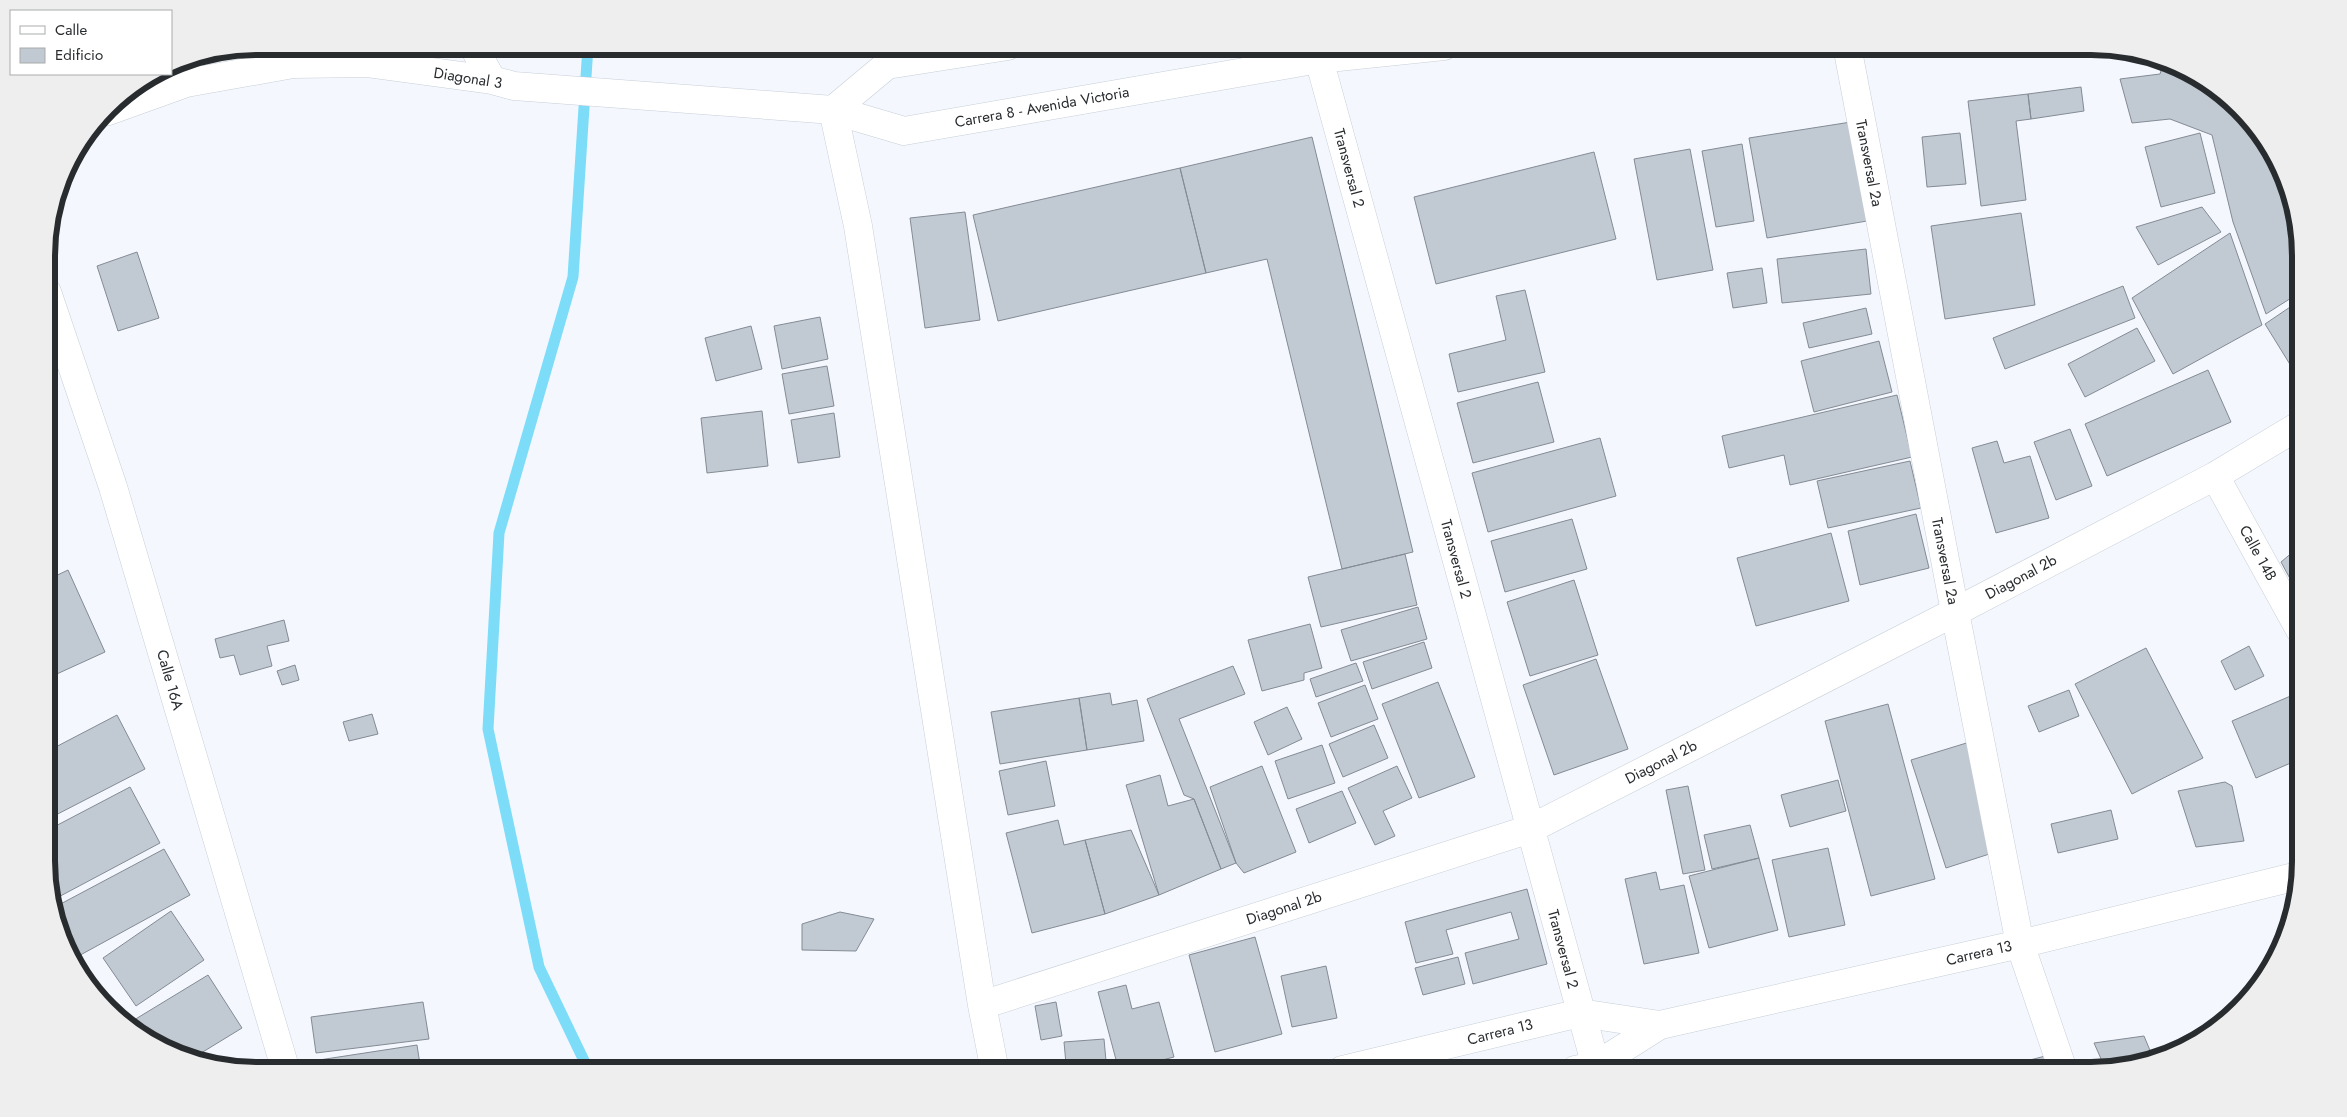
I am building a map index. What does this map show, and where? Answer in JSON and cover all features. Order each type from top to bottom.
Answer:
[{"type":"street","points":[[480,55],[503,83]]},
{"type":"street","points":[[951,55],[887,65],[833,110],[858,226],[982,1005],[993,1062]]},
{"type":"street","name":"Carrera 8 - Avenida Victoria","points":[[833,110],[904,131],[1303,55]]},
{"type":"street","name":"Transversal 2","points":[[1320,55],[1580,1013],[1588,1062]]},
{"type":"street","name":"Transversal 2a","points":[[1849,55],[1954,612],[2020,944],[2060,1062]]},
{"type":"street","name":"Diagonal 3","points":[[125,104],[186,83],[294,64],[366,63],[503,83],[616,95],[833,110]]},
{"type":"street","name":"Calle 16A","points":[[55,316],[113,487],[283,1062]]},
{"type":"street","name":"Diagonal 2b","points":[[982,1005],[1530,829],[2215,476],[2292,430]]},
{"type":"street","name":"Calle 14B","points":[[2215,476],[2292,616]]},
{"type":"street","name":"Carrera 13","points":[[1600,1062],[1660,1024],[2020,944],[2291,878]]},
{"type":"street","name":"Carrera 13","points":[[1375,1062],[1580,1013],[1660,1024]]},
{"type":"building","points":[[2162,68],[2168,70],[2202,89],[2223,105],[2250,134],[2265,156],[2277,179],[2285,204],[2292,243],[2292,297],[2266,314],[2233,222],[2212,135],[2170,119],[2132,123],[2120,79],[2160,74]]},
{"type":"building","points":[[2081,87],[2084,111],[2031,119],[2028,94]]},
{"type":"building","points":[[2028,94],[2031,119],[2016,121],[2026,200],[1981,206],[1968,101]]},
{"type":"building","points":[[1851,122],[1867,221],[1767,238],[1749,138]]},
{"type":"building","points":[[1960,133],[1966,184],[1927,187],[1922,137]]},
{"type":"building","points":[[2200,133],[2215,193],[2161,207],[2145,147]]},
{"type":"building","points":[[1312,137],[1413,552],[1342,569],[1267,259],[1206,273],[1180,168]]},
{"type":"building","points":[[1742,144],[1754,221],[1716,227],[1702,151]]},
{"type":"building","points":[[1690,149],[1713,270],[1657,280],[1634,159]]},
{"type":"building","points":[[1594,152],[1616,239],[1436,284],[1414,197]]},
{"type":"building","points":[[1180,168],[1206,273],[998,321],[973,215]]},
{"type":"building","points":[[2202,207],[2221,232],[2158,265],[2136,227]]},
{"type":"building","points":[[965,212],[980,320],[925,328],[910,218]]},
{"type":"building","points":[[2021,213],[2035,305],[1945,319],[1931,226]]},
{"type":"building","points":[[2230,233],[2262,325],[2173,374],[2132,298]]},
{"type":"building","points":[[1866,249],[1871,294],[1782,303],[1777,259]]},
{"type":"building","points":[[137,252],[159,318],[118,331],[97,266]]},
{"type":"building","points":[[1762,268],[1767,303],[1733,308],[1727,273]]},
{"type":"building","points":[[2123,286],[2135,318],[2005,369],[1993,338]]},
{"type":"building","points":[[1525,290],[1545,372],[1458,392],[1449,354],[1506,340],[1496,296]]},
{"type":"building","points":[[2292,306],[2292,368],[2265,324]]},
{"type":"building","points":[[1866,308],[1872,334],[1809,348],[1803,323]]},
{"type":"building","points":[[820,317],[828,359],[782,369],[774,326]]},
{"type":"building","points":[[751,326],[762,369],[716,381],[705,338]]},
{"type":"building","points":[[2137,328],[2155,361],[2085,397],[2068,364]]},
{"type":"building","points":[[1879,341],[1892,392],[1814,412],[1801,361]]},
{"type":"building","points":[[827,366],[834,406],[789,414],[782,374]]},
{"type":"building","points":[[2208,370],[2231,422],[2107,476],[2085,424]]},
{"type":"building","points":[[1538,382],[1554,442],[1473,463],[1457,403]]},
{"type":"building","points":[[1897,395],[1912,457],[1790,485],[1784,455],[1729,468],[1722,436]]},
{"type":"building","points":[[762,411],[768,466],[707,473],[701,418]]},
{"type":"building","points":[[834,413],[840,457],[798,463],[791,420]]},
{"type":"building","points":[[2070,429],[2092,486],[2056,500],[2034,442]]},
{"type":"building","points":[[1600,438],[1616,496],[1488,532],[1472,473]]},
{"type":"building","points":[[1997,441],[2004,463],[2030,456],[2049,518],[1996,533],[1972,448]]},
{"type":"building","points":[[1910,461],[1921,508],[1828,528],[1817,481]]},
{"type":"building","points":[[1916,514],[1929,568],[1860,585],[1848,531]]},
{"type":"building","points":[[1572,519],[1587,569],[1505,592],[1491,541]]},
{"type":"building","points":[[1831,533],[1849,601],[1756,626],[1737,558]]},
{"type":"building","points":[[2292,553],[2292,582],[2281,562]]},
{"type":"building","points":[[1405,554],[1417,605],[1321,627],[1308,577]]},
{"type":"building","points":[[68,570],[105,652],[55,675],[55,576]]},
{"type":"building","points":[[1574,580],[1598,655],[1530,676],[1507,602]]},
{"type":"building","points":[[1418,607],[1427,639],[1351,661],[1341,630]]},
{"type":"building","points":[[284,620],[289,641],[267,646],[272,666],[240,675],[234,655],[220,658],[215,639]]},
{"type":"building","points":[[1310,624],[1322,668],[1304,673],[1304,680],[1262,691],[1248,640]]},
{"type":"building","points":[[1424,642],[1432,668],[1372,689],[1363,662]]},
{"type":"building","points":[[2249,646],[2264,676],[2235,690],[2221,661]]},
{"type":"building","points":[[2146,648],[2203,758],[2132,794],[2075,684]]},
{"type":"building","points":[[1596,659],[1628,749],[1554,775],[1523,685]]},
{"type":"building","points":[[1356,663],[1363,681],[1316,697],[1310,679]]},
{"type":"building","points":[[295,665],[299,680],[282,685],[277,671]]},
{"type":"building","points":[[1233,666],[1245,694],[1179,719],[1236,863],[1221,869],[1194,799],[1184,795],[1147,699]]},
{"type":"building","points":[[1438,682],[1475,777],[1419,798],[1382,704]]},
{"type":"building","points":[[1365,685],[1378,719],[1331,737],[1318,703]]},
{"type":"building","points":[[2069,690],[2079,716],[2039,732],[2028,706]]},
{"type":"building","points":[[1110,693],[1112,705],[1137,700],[1144,741],[1087,750],[1079,698]]},
{"type":"building","points":[[2292,695],[2292,762],[2256,778],[2232,721]]},
{"type":"building","points":[[1079,698],[1087,750],[1000,764],[991,712]]},
{"type":"building","points":[[1888,704],[1935,879],[1871,896],[1825,721]]},
{"type":"building","points":[[1287,707],[1302,739],[1268,755],[1254,722]]},
{"type":"building","points":[[372,714],[378,734],[349,741],[343,722]]},
{"type":"building","points":[[117,715],[145,769],[55,815],[55,747]]},
{"type":"building","points":[[1374,725],[1388,758],[1343,777],[1329,744]]},
{"type":"building","points":[[1973,741],[2008,848],[1946,868],[1911,760]]},
{"type":"building","points":[[1322,745],[1335,783],[1288,799],[1275,761]]},
{"type":"building","points":[[1046,761],[1055,806],[1008,815],[999,771]]},
{"type":"building","points":[[1262,766],[1296,852],[1244,873],[1236,863],[1210,787]]},
{"type":"building","points":[[1397,766],[1412,798],[1383,811],[1395,836],[1375,845],[1348,788]]},
{"type":"building","points":[[1160,775],[1168,806],[1194,799],[1221,869],[1159,895],[1126,785]]},
{"type":"building","points":[[1838,780],[1846,811],[1790,827],[1781,795]]},
{"type":"building","points":[[2225,782],[2232,786],[2244,841],[2196,847],[2178,791]]},
{"type":"building","points":[[1688,786],[1705,870],[1683,874],[1666,790]]},
{"type":"building","points":[[130,787],[160,843],[59,897],[55,874],[55,826]]},
{"type":"building","points":[[1342,791],[1356,823],[1309,843],[1296,809]]},
{"type":"building","points":[[2111,810],[2118,839],[2058,853],[2051,824]]},
{"type":"building","points":[[1058,820],[1064,845],[1085,840],[1105,914],[1032,933],[1006,833]]},
{"type":"building","points":[[1750,825],[1759,858],[1712,869],[1704,835]]},
{"type":"building","points":[[1131,830],[1159,895],[1105,914],[1085,840]]},
{"type":"building","points":[[1828,848],[1845,925],[1789,937],[1772,860]]},
{"type":"building","points":[[164,849],[190,895],[79,956],[70,938],[60,904]]},
{"type":"building","points":[[1759,858],[1778,930],[1709,948],[1689,876]]},
{"type":"building","points":[[1656,872],[1660,890],[1684,885],[1699,953],[1644,964],[1625,879]]},
{"type":"building","points":[[1527,889],[1547,964],[1473,984],[1465,953],[1519,939],[1511,912],[1446,930],[1453,954],[1416,963],[1405,922]]},
{"type":"building","points":[[171,911],[204,960],[136,1006],[103,958]]},
{"type":"building","points":[[840,912],[874,919],[856,951],[802,950],[802,924]]},
{"type":"building","points":[[1255,937],[1282,1034],[1215,1052],[1189,955]]},
{"type":"building","points":[[1458,957],[1465,984],[1423,995],[1415,968]]},
{"type":"building","points":[[1326,966],[1337,1018],[1292,1027],[1281,976]]},
{"type":"building","points":[[208,975],[242,1028],[200,1054],[167,1041],[134,1020]]},
{"type":"building","points":[[1126,985],[1132,1009],[1159,1002],[1174,1057],[1154,1062],[1117,1062],[1098,992]]},
{"type":"building","points":[[423,1002],[429,1039],[316,1053],[311,1017]]},
{"type":"building","points":[[1056,1002],[1062,1036],[1041,1040],[1035,1006]]},
{"type":"building","points":[[2144,1036],[2151,1052],[2102,1062],[2094,1043]]},
{"type":"building","points":[[1104,1039],[1106,1061],[1066,1062],[1064,1042]]},
{"type":"building","points":[[417,1045],[420,1062],[319,1062],[319,1060]]},
{"type":"building","points":[[2049,1055],[2051,1062],[2022,1062]]},
{"type":"waterway","points":[[585,1062],[539,967],[488,729],[499,533],[573,277],[587,55]]}]
